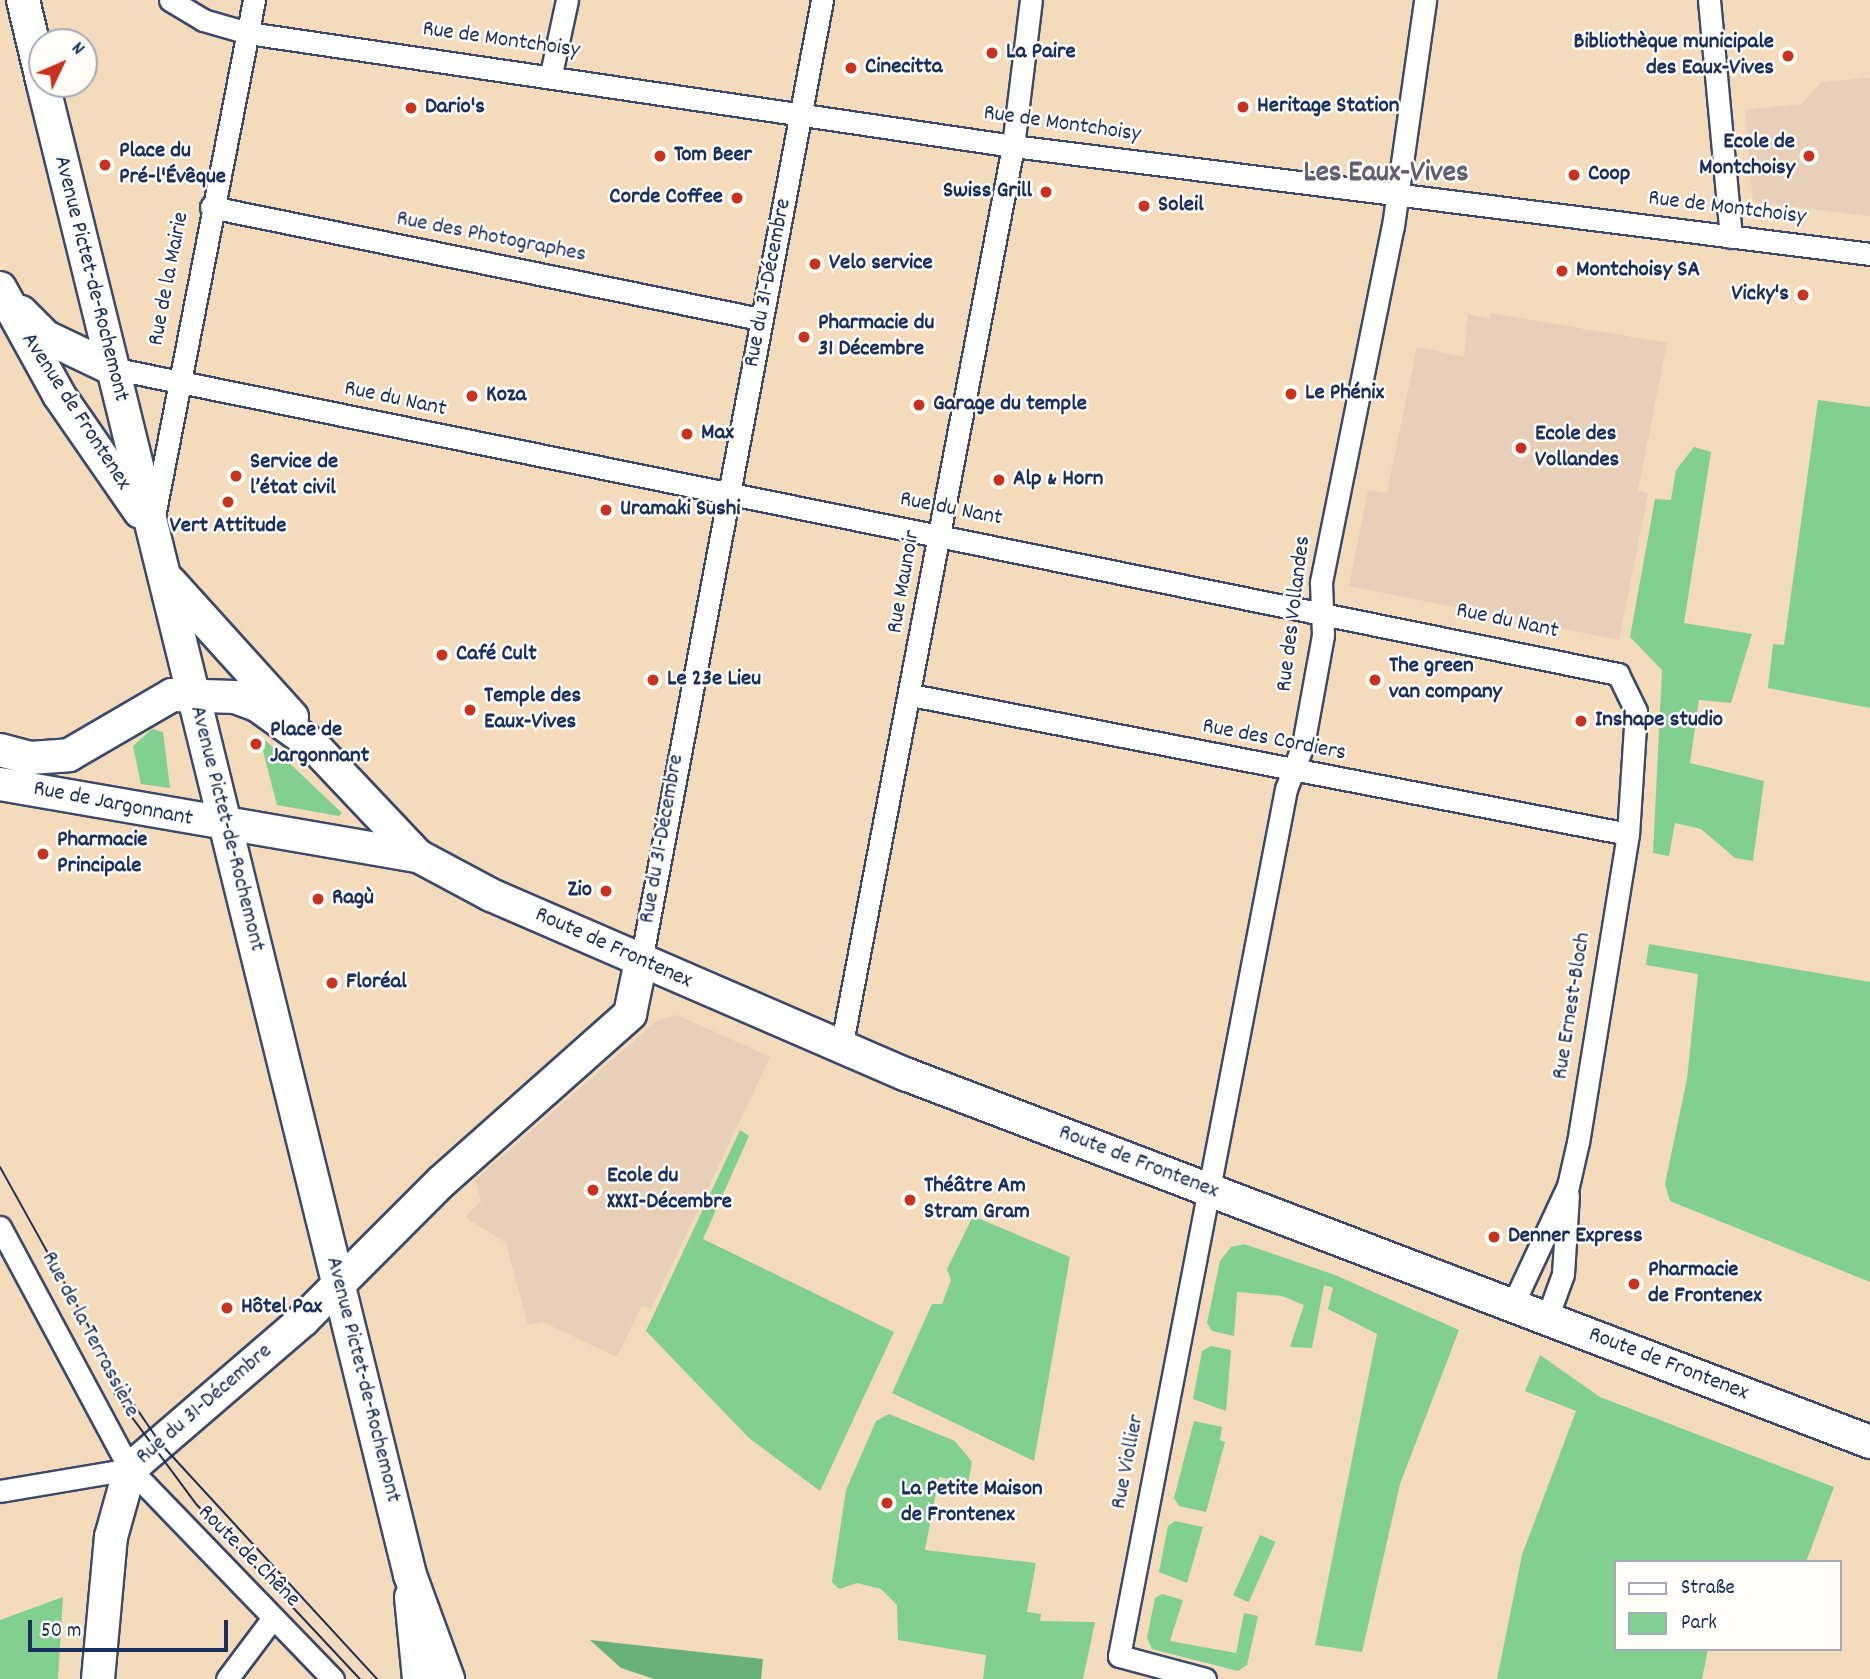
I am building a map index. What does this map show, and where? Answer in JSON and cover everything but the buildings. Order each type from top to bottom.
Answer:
[{"type":"main road","name":"Avenue Pictet-de-Rochemont","points":[[23,0],[29,28]]},
{"type":"main road","name":"Avenue Pictet-de-Rochemont","points":[[46,98],[410,1575],[448,1679]]},
{"type":"main road","name":"Avenue de Frontenex","points":[[1,292],[46,337],[111,368]]},
{"type":"main road","name":"Avenue de Frontenex","points":[[1,292],[59,395],[151,528]]},
{"type":"main road","points":[[161,566],[190,608],[261,677],[314,746],[418,856]]},
{"type":"main road","points":[[193,692],[257,705],[314,746]]},
{"type":"main road","name":"Rue de Jargonnant","points":[[0,750],[30,758],[69,755],[153,703],[193,692]]},
{"type":"main road","points":[[97,797],[89,765],[119,725]]},
{"type":"main road","points":[[30,758],[97,797]]},
{"type":"main road","name":"Rue de Jargonnant","points":[[0,784],[97,797],[226,826]]},
{"type":"main road","points":[[226,826],[418,856]]},
{"type":"main road","name":"Route de Frontenex","points":[[418,856],[641,961],[841,1048],[1870,1442]]},
{"type":"main road","name":"Rue du 31-Décembre","points":[[130,1469],[339,1284],[441,1182],[630,1014],[641,961]]},
{"type":"main road","points":[[98,1679],[111,1538],[130,1469]]},
{"type":"main road","name":"Avenue Pictet-de-Rochemont","points":[[410,1575],[419,1679]]},
{"type":"street","points":[[170,0],[203,20],[247,33]]},
{"type":"street","name":"Rue de la Mairie","points":[[151,528],[211,207],[254,0]]},
{"type":"street","points":[[551,74],[567,0]]},
{"type":"street","name":"Rue du 31-Décembre","points":[[641,961],[822,0]]},
{"type":"street","name":"Rue Maunoir","points":[[841,1048],[911,695],[1013,146],[1031,0]]},
{"type":"street","name":"Rue des Vollandes","points":[[1210,1191],[1293,772],[1303,745],[1322,611],[1321,582],[1397,197],[1425,0]]},
{"type":"street","points":[[1709,0],[1731,237]]},
{"type":"street","name":"Rue de Montchoisy","points":[[247,33],[551,74],[1013,146],[1397,197],[1433,194],[1870,254]]},
{"type":"street","name":"Rue des Photographes","points":[[211,207],[760,318]]},
{"type":"street","name":"Rue du Nant","points":[[111,368],[1322,611],[1618,674],[1636,710],[1628,834]]},
{"type":"street","name":"Rue des Cordiers","points":[[911,695],[1293,772],[1628,834]]},
{"type":"street","name":"Rue Ernest-Bloch","points":[[1547,1318],[1563,1274],[1568,1186],[1628,834]]},
{"type":"street","name":"Rue Ernest-Bloch","points":[[1513,1304],[1568,1186]]},
{"type":"street","name":"Rue Viollier","points":[[1205,1679],[1119,1656],[1210,1191]]},
{"type":"street","name":"Rue de la Terrassière","points":[[0,1227],[130,1469]]},
{"type":"street","points":[[0,1492],[130,1469]]},
{"type":"street","name":"Route de Chêne","points":[[130,1469],[272,1619],[334,1679]]},
{"type":"street","points":[[227,1679],[272,1619]]},
{"type":"shaded area","name":"Ecole de Montchoisy","points":[[1870,78],[1870,216],[1753,202],[1745,110],[1802,104],[1821,82]]},
{"type":"shaded area","name":"Ecole des Vollandes","points":[[1491,313],[1667,343],[1638,490],[1648,494],[1619,640],[1349,586],[1368,490],[1387,493],[1417,347],[1464,357],[1468,314],[1490,319]]},
{"type":"shaded area","name":"Ecole du XXXI-Décembre","points":[[677,1015],[770,1057],[651,1309],[642,1305],[617,1357],[543,1322],[528,1325],[506,1243],[465,1217],[481,1201],[475,1180],[658,1020]]},
{"type":"green space","points":[[1818,400],[1870,407],[1870,708],[1768,688],[1773,644],[1784,645]]},
{"type":"green space","points":[[1694,447],[1711,452],[1684,623],[1752,634],[1731,703],[1699,700],[1690,763],[1764,781],[1753,861],[1735,858],[1701,829],[1675,823],[1669,856],[1653,853],[1662,670],[1630,637],[1655,499],[1671,500],[1676,470]]},
{"type":"green space","points":[[152,729],[163,732],[170,788],[141,784],[133,746]]},
{"type":"green space","points":[[266,741],[342,813],[339,816],[277,805],[261,743]]},
{"type":"green space","points":[[1649,944],[1870,982],[1870,1282],[1670,1201],[1665,1184],[1687,1079],[1698,974],[1646,965]]},
{"type":"green space","points":[[740,1130],[749,1136],[703,1239],[894,1332],[820,1491],[749,1438],[646,1331]]},
{"type":"green space","points":[[973,1216],[1070,1257],[1034,1461],[892,1393],[932,1304],[942,1304],[951,1280],[947,1269]]},
{"type":"green space","points":[[1244,1244],[1335,1275],[1459,1330],[1400,1484],[1362,1652],[1315,1645],[1377,1334],[1328,1309],[1333,1288],[1324,1285],[1312,1348],[1290,1347],[1304,1305],[1282,1296],[1237,1292],[1234,1336],[1212,1331],[1207,1323],[1220,1261],[1231,1247]]},
{"type":"green space","points":[[1211,1346],[1231,1350],[1226,1411],[1193,1399],[1202,1351]]},
{"type":"green space","points":[[1540,1355],[1600,1397],[1834,1487],[1807,1560],[1615,1560],[1615,1651],[1708,1651],[1702,1679],[1497,1679],[1522,1555],[1576,1411],[1525,1391]]},
{"type":"green space","points":[[889,1414],[955,1441],[972,1462],[968,1483],[939,1477],[925,1550],[1036,1563],[1027,1612],[1041,1614],[1040,1621],[1095,1622],[1083,1679],[983,1679],[986,1655],[898,1640],[897,1605],[881,1589],[857,1583],[839,1589],[832,1582],[846,1490],[876,1421]]},
{"type":"green space","points":[[1194,1421],[1222,1427],[1220,1440],[1225,1442],[1206,1512],[1179,1506],[1174,1498]]},
{"type":"green space","points":[[1175,1521],[1203,1527],[1187,1583],[1159,1572],[1168,1526]]},
{"type":"green space","points":[[1260,1535],[1276,1542],[1249,1602],[1233,1595]]},
{"type":"green space","points":[[1162,1594],[1183,1600],[1170,1641],[1236,1653],[1244,1613],[1258,1616],[1247,1665],[1238,1671],[1152,1649],[1147,1638],[1155,1598]]},
{"type":"green space","points":[[63,1597],[58,1679],[0,1679],[0,1620]]},
{"type":"green space","points":[[590,1640],[763,1659],[761,1679],[654,1679],[621,1668]]},
{"type":"tram line","points":[[0,1167],[124,1390],[160,1443],[377,1679]]},
{"type":"tram line","points":[[114,1393],[197,1505],[360,1679]]},
{"type":"place","name":"La Paire","points":[[992,53]]},
{"type":"place","name":"Bibliothèque municipale des Eaux-Vives","points":[[1788,56]]},
{"type":"place","name":"Cinecitta","points":[[851,68]]},
{"type":"place","name":"Heritage Station","points":[[1243,107]]},
{"type":"place","name":"Dario's","points":[[411,108]]},
{"type":"place","name":"Tom Beer","points":[[660,156]]},
{"type":"place","name":"Ecole de Montchoisy","points":[[1809,156]]},
{"type":"place","name":"Place du Pré-l'Évêque","points":[[105,165]]},
{"type":"place","name":"Coop","points":[[1574,175]]},
{"type":"place","name":"Swiss Grill","points":[[1046,192]]},
{"type":"place","name":"Corde Coffee","points":[[737,198]]},
{"type":"place","name":"Soleil","points":[[1144,206]]},
{"type":"place","name":"Velo service","points":[[815,264]]},
{"type":"place","name":"Montchoisy SA","points":[[1562,271]]},
{"type":"place","name":"Vicky's","points":[[1803,295]]},
{"type":"place","name":"Pharmacie du 31 Décembre","points":[[804,337]]},
{"type":"place","name":"Le Phénix","points":[[1291,394]]},
{"type":"place","name":"Koza","points":[[472,396]]},
{"type":"place","name":"Garage du temple","points":[[919,405]]},
{"type":"place","name":"Max","points":[[687,434]]},
{"type":"place","name":"Ecole des Vollandes","points":[[1521,448]]},
{"type":"place","name":"Service de l’état civil","points":[[236,476]]},
{"type":"place","name":"Alp & Horn","points":[[999,480]]},
{"type":"place","name":"Vert Attitude","points":[[228,502]]},
{"type":"place","name":"Uramaki Sushi","points":[[606,510]]},
{"type":"place","name":"Café Cult","points":[[442,655]]},
{"type":"place","name":"Le 23e Lieu","points":[[653,680]]},
{"type":"place","name":"The green van company","points":[[1375,680]]},
{"type":"place","name":"Temple des Eaux-Vives","points":[[470,710]]},
{"type":"place","name":"Inshape studio","points":[[1581,721]]},
{"type":"place","name":"Place de Jargonnant","points":[[256,744]]},
{"type":"place","name":"Pharmacie Principale","points":[[43,854]]},
{"type":"place","name":"Zio","points":[[606,891]]},
{"type":"place","name":"Ragù","points":[[318,899]]},
{"type":"place","name":"Floréal","points":[[332,983]]},
{"type":"place","name":"Ecole du XXXI-Décembre","points":[[593,1190]]},
{"type":"place","name":"Théâtre Am Stram Gram","points":[[910,1200]]},
{"type":"place","name":"Denner Express","points":[[1494,1237]]},
{"type":"place","name":"Pharmacie de Frontenex","points":[[1634,1284]]},
{"type":"place","name":"Hôtel Pax","points":[[227,1308]]},
{"type":"place","name":"La Petite Maison de Frontenex","points":[[887,1503]]},
{"type":"district","name":"Les Eaux-Vives","points":[[1386,175]]}]
